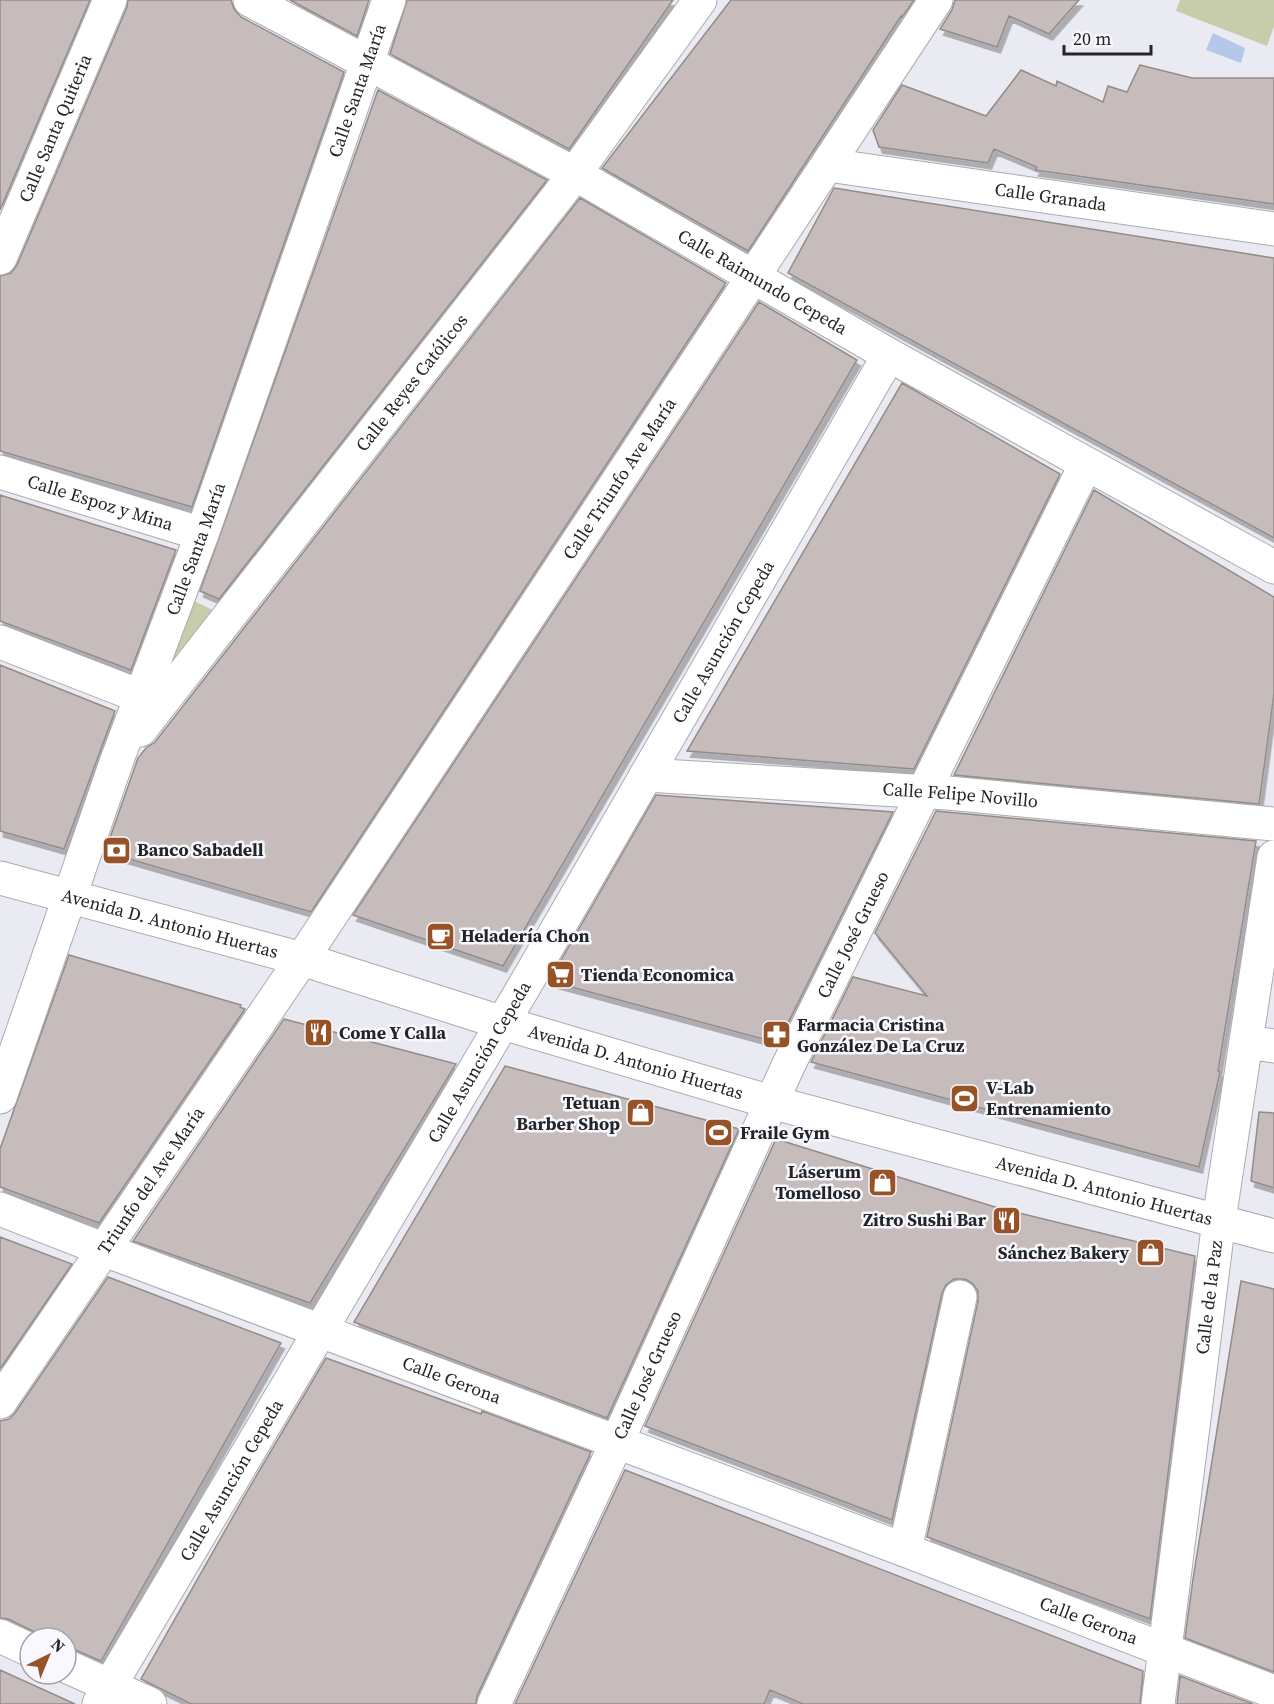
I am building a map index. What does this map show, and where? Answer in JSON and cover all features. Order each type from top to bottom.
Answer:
[{"type":"street","name":"Calle Santa Quiteria","points":[[0,258],[110,0]]},
{"type":"street","name":"Calle Raimundo Cepeda","points":[[250,0],[575,174],[889,355],[1274,567]]},
{"type":"street","name":"Calle Santa María","points":[[0,1097],[117,760],[202,534],[388,0]]},
{"type":"street","name":"Calle Reyes Católicos","points":[[117,760],[575,174],[700,0]]},
{"type":"street","name":"Calle Triunfo Ave María","points":[[302,959],[936,0]]},
{"type":"street","name":"Calle Granada","points":[[828,165],[1274,229]]},
{"type":"street","name":"Calle Asunción Cepeda","points":[[104,1695],[503,1023],[889,355]]},
{"type":"street","name":"Calle José Grueso","points":[[494,1704],[617,1442],[771,1102],[1086,464]]},
{"type":"street","name":"Calle Espoz y Mina","points":[[0,472],[202,534]]},
{"type":"street","points":[[0,642],[142,697]]},
{"type":"street","name":"Calle Felipe Novillo","points":[[646,775],[924,791],[1274,824]]},
{"type":"street","name":"Calle de la Paz","points":[[1158,1704],[1219,1220],[1260,1044],[1274,857]]},
{"type":"street","name":"Avenida D. Antonio Huertas","points":[[0,878],[302,959],[503,1023],[771,1102],[1274,1236]]},
{"type":"street","name":"Triunfo del Ave María","points":[[0,1401],[302,959]]},
{"type":"street","name":"Calle Gerona","points":[[0,1209],[905,1550],[1274,1692]]},
{"type":"street","points":[[905,1550],[960,1297]]},
{"type":"street","points":[[0,1636],[18,1644]]},
{"type":"street","points":[[78,1675],[104,1695],[150,1704]]},
{"type":"green space","points":[[1180,0],[1274,0],[1274,26],[1267,46],[1176,11]]},
{"type":"green space","points":[[187,597],[216,612],[156,692]]},
{"type":"water","points":[[1213,33],[1245,48],[1241,63],[1206,50]]},
{"type":"building","points":[[0,0],[90,0],[0,210]]},
{"type":"building","points":[[128,0],[231,0],[234,9],[241,17],[344,72],[192,507],[0,451],[0,276],[11,273],[17,265]]},
{"type":"building","points":[[290,0],[369,0],[357,36]]},
{"type":"building","points":[[407,0],[673,0],[569,149],[390,54]]},
{"type":"building","points":[[731,0],[914,0],[901,16],[748,251],[602,168]]},
{"type":"building","points":[[955,0],[1079,0],[1049,34],[1009,16],[997,47],[940,29],[952,10]]},
{"type":"building","points":[[1140,65],[1192,78],[1274,78],[1274,204],[1035,170],[1037,167],[994,149],[988,163],[879,147],[873,130],[902,85],[986,116],[1021,70],[1056,86],[1057,81],[1103,102],[1108,86],[1127,92]]},
{"type":"building","points":[[378,90],[547,180],[219,599],[200,591]]},
{"type":"building","points":[[834,188],[1274,258],[1274,538],[788,273]]},
{"type":"building","points":[[580,198],[726,283],[311,912],[105,852],[138,758],[155,742]]},
{"type":"building","points":[[759,302],[857,360],[503,966],[353,915]]},
{"type":"building","points":[[902,383],[1060,474],[914,769],[687,751]]},
{"type":"building","points":[[1094,490],[1274,597],[1274,694],[1259,804],[954,775]]},
{"type":"building","points":[[0,495],[176,550],[131,670],[0,621]]},
{"type":"building","points":[[0,665],[115,711],[64,849],[0,831]]},
{"type":"building","points":[[656,795],[893,812],[778,1043],[549,981]]},
{"type":"building","points":[[936,811],[1256,841],[1218,1071],[1220,1072],[1199,1167],[811,1062],[853,977],[927,996],[875,933]]},
{"type":"building","points":[[69,955],[241,1005],[240,1007],[245,1009],[99,1223],[0,1187],[0,1149]]},
{"type":"building","points":[[284,1019],[456,1064],[310,1303],[133,1241]]},
{"type":"building","points":[[505,1066],[739,1129],[607,1418],[354,1322]]},
{"type":"building","points":[[1259,1112],[1274,1113],[1274,1188],[1251,1181]]},
{"type":"building","points":[[776,1139],[995,1207],[1195,1256],[1150,1619],[927,1537],[978,1301],[978,1291],[972,1283],[965,1279],[954,1279],[946,1285],[942,1293],[892,1520],[645,1426]]},
{"type":"building","points":[[0,1237],[72,1264],[0,1369]]},
{"type":"building","points":[[108,1277],[281,1343],[101,1661],[78,1651],[78,1626],[22,1626],[0,1618],[0,1421],[9,1419]]},
{"type":"building","points":[[1241,1281],[1274,1289],[1274,1672],[1185,1638]]},
{"type":"building","points":[[326,1358],[481,1414],[482,1411],[591,1452],[477,1696],[476,1704],[191,1704],[141,1679]]},
{"type":"building","points":[[625,1470],[1143,1671],[1140,1704],[803,1704],[770,1690],[764,1704],[515,1704]]},
{"type":"building","points":[[0,1670],[18,1678],[18,1686],[35,1686],[75,1704],[0,1704]]},
{"type":"building","points":[[1180,1676],[1253,1704],[1177,1704]]},
{"type":"place","name":"Banco Sabadell","points":[[116,850]]},
{"type":"place","name":"Heladería Chon","points":[[440,936]]},
{"type":"place","name":"Tienda Economica","points":[[560,975]]},
{"type":"place","name":"Come Y Calla","points":[[318,1033]]},
{"type":"place","name":"Farmacia Cristina González De La Cruz","points":[[776,1035]]},
{"type":"place","name":"V-Lab Entrenamiento","points":[[965,1098]]},
{"type":"place","name":"Tetuan Barber Shop","points":[[641,1113]]},
{"type":"place","name":"Fraile Gym","points":[[719,1133]]},
{"type":"place","name":"Láserum Tomelloso","points":[[882,1182]]},
{"type":"place","name":"Zitro Sushi Bar","points":[[1007,1220]]},
{"type":"place","name":"Sánchez Bakery","points":[[1150,1253]]}]
